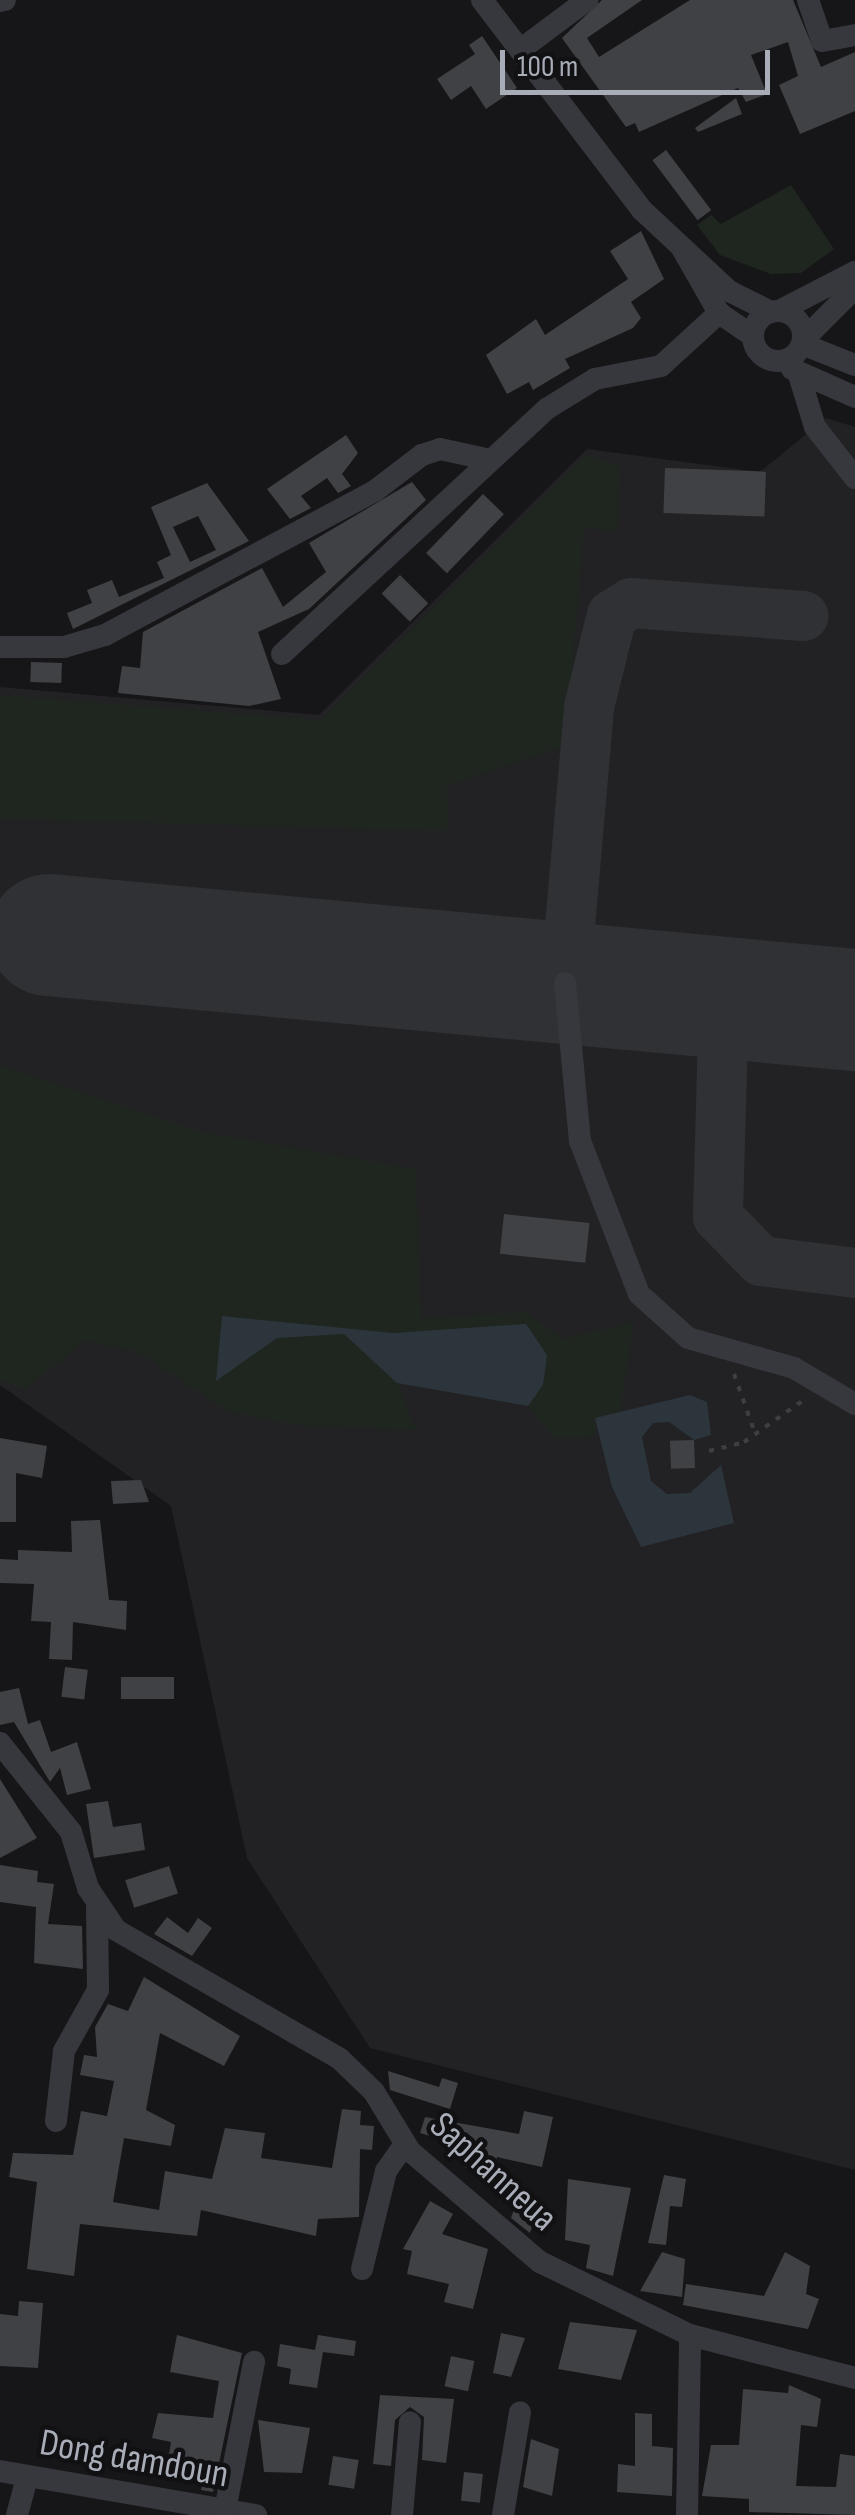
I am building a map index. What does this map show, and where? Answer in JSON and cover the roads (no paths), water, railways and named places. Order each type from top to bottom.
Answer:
[{"type":"street","points":[[482,0],[642,210],[729,292],[799,322],[803,342]]},
{"type":"street","points":[[516,44],[567,0]]},
{"type":"street","points":[[516,44],[587,0]]},
{"type":"street","points":[[808,0],[822,41],[855,35]]},
{"type":"street","points":[[682,247],[719,313],[754,336],[759,352],[855,396]]},
{"type":"street","points":[[754,336],[775,312],[855,272]]},
{"type":"street","points":[[855,288],[803,342],[791,368],[816,427],[855,478]]},
{"type":"street","points":[[282,654],[548,408],[595,379],[661,366],[719,313]]},
{"type":"street","points":[[803,342],[855,365]]},
{"type":"street","points":[[0,647],[64,648],[105,635],[376,490],[422,455],[440,449],[491,460]]},
{"type":"street","points":[[565,983],[580,1141],[639,1294],[697,1340],[794,1368],[852,1402]]},
{"type":"street","name":"Saphanneua","points":[[0,1743],[72,1832],[97,1903],[116,1930],[340,2060],[374,2092],[405,2144],[540,2262],[690,2335],[855,2378]]},
{"type":"street","points":[[56,2121],[64,2051],[98,1990],[97,1903]]},
{"type":"street","points":[[362,2269],[386,2171],[405,2144]]},
{"type":"street","points":[[688,2515],[690,2335]]},
{"type":"street","points":[[225,2510],[254,2362]]},
{"type":"street","points":[[503,2515],[520,2412]]},
{"type":"street","points":[[402,2515],[410,2422]]},
{"type":"street","name":"Dong damdoun","points":[[0,2471],[145,2507],[256,2515]]},
{"type":"street","points":[[17,2515],[27,2478]]}]
